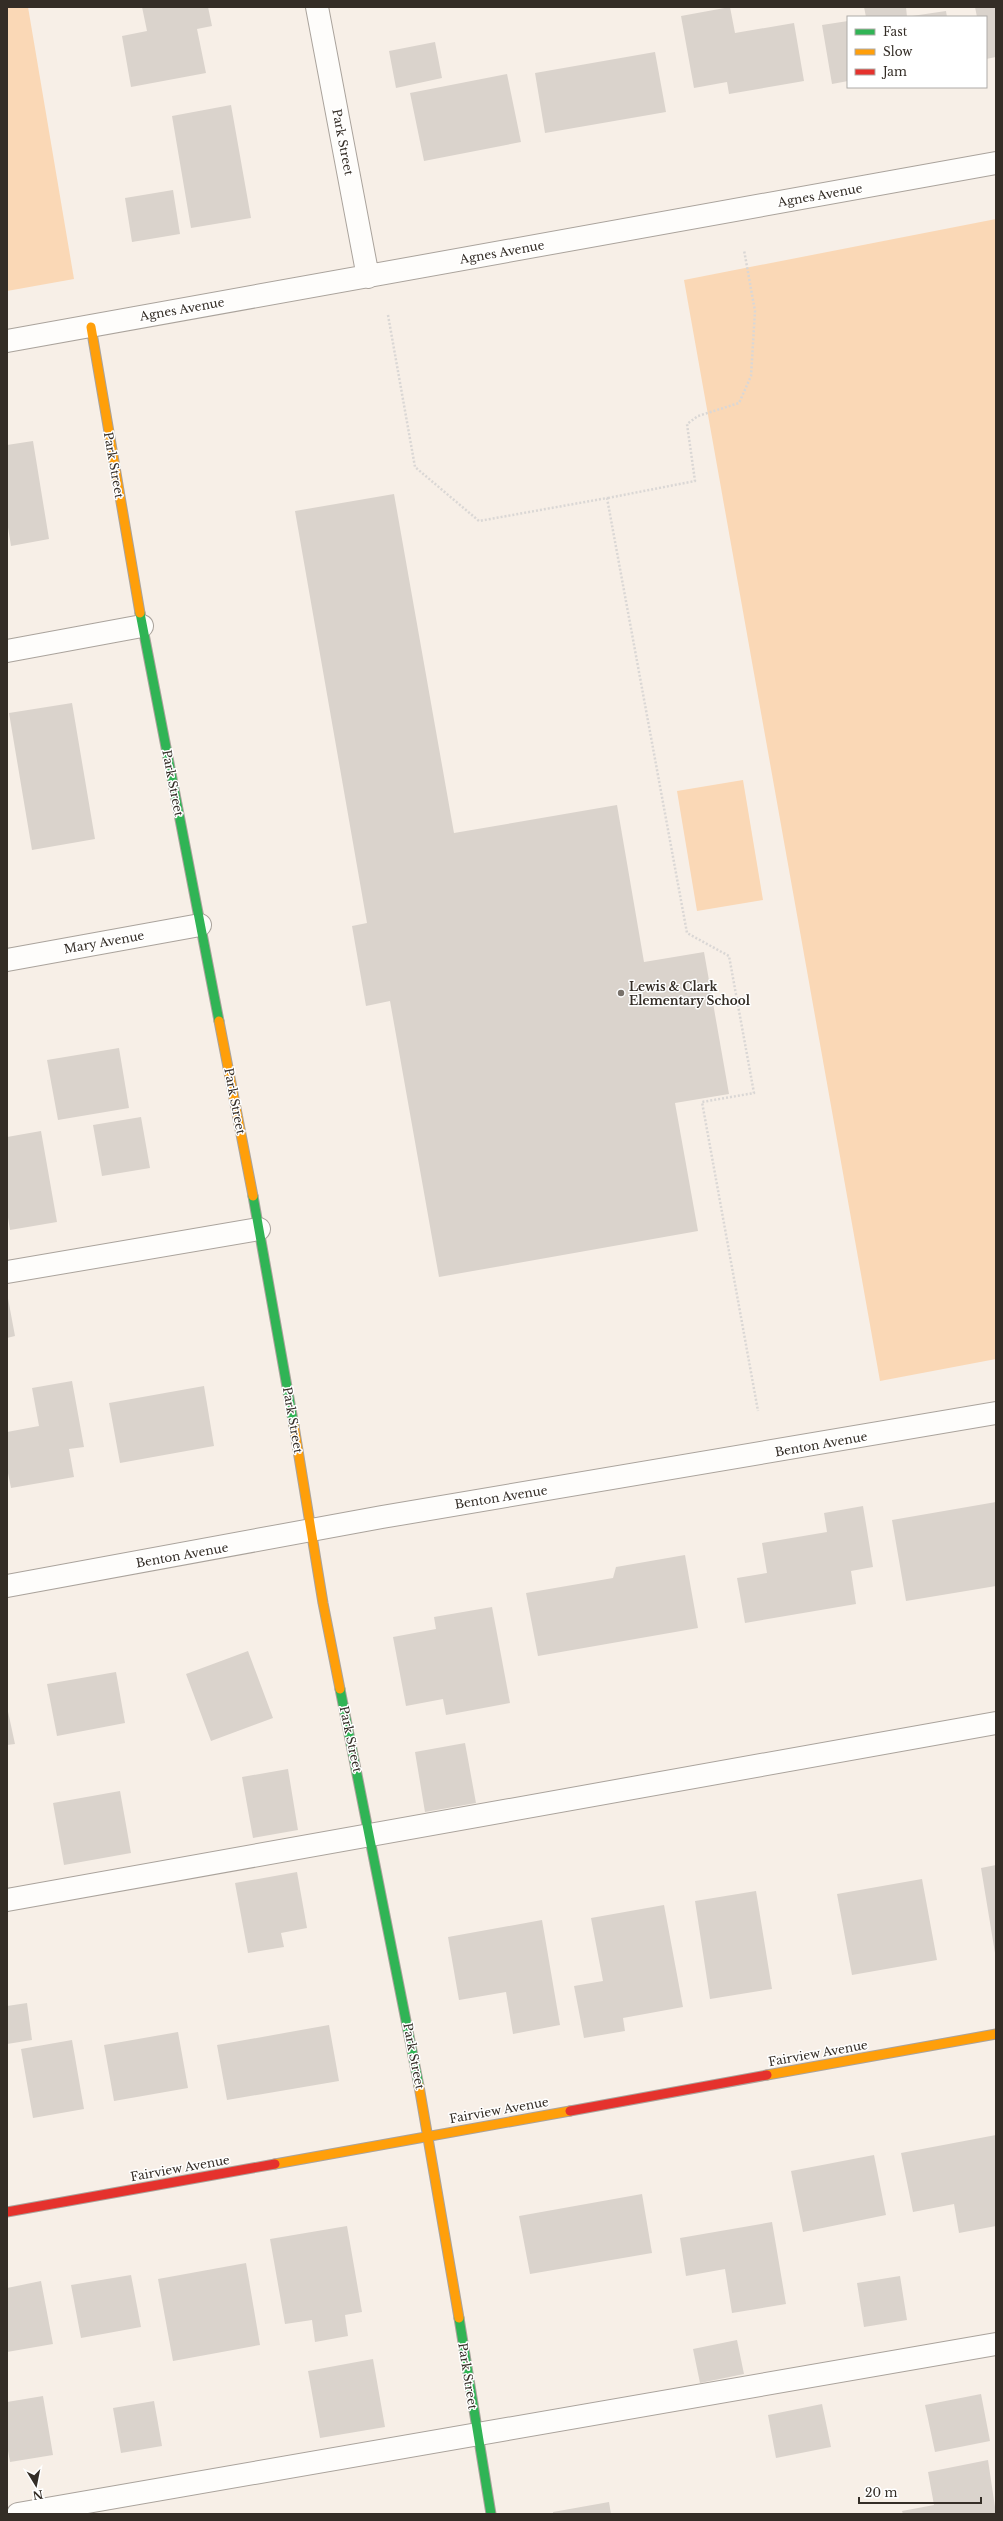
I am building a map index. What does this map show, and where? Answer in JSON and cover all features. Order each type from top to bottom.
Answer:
[{"type":"street","name":"Park Street","points":[[317,7],[368,277]]},
{"type":"street","name":"Agnes Avenue","points":[[7,341],[996,163]]},
{"type":"street","name":"Park Street","points":[[91,327],[142,626],[259,1229],[301,1463],[323,1603],[371,1834],[429,2135],[491,2514]]},
{"type":"street","points":[[7,651],[142,626]]},
{"type":"street","name":"Mary Avenue","points":[[7,960],[200,925]]},
{"type":"street","points":[[7,1272],[259,1229]]},
{"type":"street","name":"Benton Avenue","points":[[7,1586],[311,1531],[996,1413]]},
{"type":"street","points":[[7,1900],[996,1723]]},
{"type":"street","name":"Fairview Avenue","points":[[7,2212],[996,2034]]},
{"type":"street","points":[[18,2514],[996,2344]]},
{"type":"path","points":[[388,315],[415,467],[480,521],[608,498],[694,481],[687,424],[698,416],[739,404],[751,376],[755,311],[744,250]]},
{"type":"path","points":[[608,498],[687,932],[729,956],[754,1093],[702,1102],[758,1411]]},
{"type":"shaded area","points":[[7,7],[28,7],[74,279],[7,291]]},
{"type":"shaded area","points":[[996,219],[996,1359],[880,1381],[684,280]]},
{"type":"shaded area","points":[[743,780],[763,900],[697,911],[677,791]]},
{"type":"building","points":[[142,7],[208,7],[212,26],[197,29],[206,73],[131,87],[122,36],[147,31]]},
{"type":"building","points":[[730,7],[735,33],[794,23],[804,81],[729,94],[727,82],[694,88],[681,16]]},
{"type":"building","points":[[864,7],[906,7],[907,16],[866,16]]},
{"type":"building","points":[[975,7],[996,7],[996,57],[987,59],[987,16],[977,16]]},
{"type":"building","points":[[946,11],[947,16],[912,16]]},
{"type":"building","points":[[847,21],[847,81],[832,84],[822,25]]},
{"type":"building","points":[[435,42],[442,78],[396,88],[389,51]]},
{"type":"building","points":[[655,52],[666,112],[545,133],[535,73]]},
{"type":"building","points":[[507,74],[521,142],[424,161],[410,93]]},
{"type":"building","points":[[231,105],[251,218],[191,228],[172,116]]},
{"type":"building","points":[[173,190],[180,234],[132,242],[125,198]]},
{"type":"building","points":[[33,441],[49,539],[11,546],[7,521],[7,445]]},
{"type":"building","points":[[394,494],[454,833],[617,805],[644,962],[704,952],[729,1094],[675,1103],[698,1231],[439,1277],[390,1001],[366,1006],[352,926],[367,923],[295,511]]},
{"type":"building","points":[[72,703],[95,839],[32,850],[9,713]]},
{"type":"building","points":[[119,1048],[129,1108],[58,1120],[47,1060]]},
{"type":"building","points":[[141,1117],[150,1168],[102,1176],[93,1125]]},
{"type":"building","points":[[41,1131],[57,1222],[10,1230],[7,1211],[7,1137]]},
{"type":"building","points":[[7,1293],[15,1336],[7,1338]]},
{"type":"building","points":[[72,1381],[84,1447],[69,1449],[74,1477],[11,1488],[7,1468],[7,1432],[39,1426],[32,1388]]},
{"type":"building","points":[[204,1386],[214,1446],[120,1463],[109,1403]]},
{"type":"building","points":[[996,1502],[996,1586],[906,1601],[892,1520]]},
{"type":"building","points":[[863,1506],[873,1567],[851,1571],[856,1604],[745,1623],[737,1578],[767,1573],[762,1543],[827,1532],[824,1513]]},
{"type":"building","points":[[685,1555],[698,1628],[538,1656],[526,1593],[613,1578],[616,1567]]},
{"type":"building","points":[[492,1607],[510,1703],[446,1715],[443,1699],[406,1706],[393,1637],[436,1629],[434,1617]]},
{"type":"building","points":[[248,1651],[273,1718],[211,1741],[186,1674]]},
{"type":"building","points":[[116,1672],[125,1723],[57,1736],[47,1684]]},
{"type":"building","points":[[7,1707],[15,1744],[7,1745]]},
{"type":"building","points":[[465,1743],[476,1803],[425,1812],[415,1752]]},
{"type":"building","points":[[288,1769],[298,1830],[253,1838],[242,1777]]},
{"type":"building","points":[[120,1791],[131,1853],[64,1865],[53,1803]]},
{"type":"building","points":[[996,1865],[996,1953],[995,1953],[981,1868]]},
{"type":"building","points":[[297,1872],[307,1928],[281,1933],[284,1947],[248,1953],[235,1883]]},
{"type":"building","points":[[922,1879],[937,1960],[852,1975],[837,1894]]},
{"type":"building","points":[[756,1891],[772,1989],[710,1999],[695,1901]]},
{"type":"building","points":[[664,1905],[683,2007],[623,2018],[625,2031],[584,2038],[574,1986],[603,1981],[591,1918]]},
{"type":"building","points":[[542,1920],[560,2025],[513,2034],[506,1992],[459,2000],[448,1937]]},
{"type":"building","points":[[27,2003],[32,2040],[7,2044],[7,2006]]},
{"type":"building","points":[[329,2025],[339,2081],[227,2100],[217,2045]]},
{"type":"building","points":[[178,2032],[188,2088],[114,2101],[104,2045]]},
{"type":"building","points":[[72,2040],[84,2109],[33,2118],[21,2049]]},
{"type":"building","points":[[996,2135],[996,2226],[959,2233],[954,2204],[913,2212],[901,2153]]},
{"type":"building","points":[[874,2155],[886,2215],[803,2232],[791,2171]]},
{"type":"building","points":[[642,2194],[652,2253],[530,2274],[519,2216]]},
{"type":"building","points":[[772,2222],[786,2304],[732,2313],[725,2269],[686,2276],[680,2238]]},
{"type":"building","points":[[347,2226],[362,2312],[345,2315],[348,2336],[315,2342],[312,2320],[285,2324],[270,2239]]},
{"type":"building","points":[[246,2263],[260,2345],[173,2361],[158,2279]]},
{"type":"building","points":[[131,2275],[141,2327],[81,2338],[71,2285]]},
{"type":"building","points":[[900,2276],[907,2320],[864,2327],[857,2283]]},
{"type":"building","points":[[41,2281],[53,2344],[7,2352],[7,2288]]},
{"type":"building","points":[[737,2340],[744,2374],[700,2383],[693,2349]]},
{"type":"building","points":[[373,2359],[385,2427],[320,2438],[308,2371]]},
{"type":"building","points":[[981,2394],[990,2441],[935,2452],[925,2405]]},
{"type":"building","points":[[43,2396],[53,2455],[10,2462],[7,2445],[7,2402]]},
{"type":"building","points":[[154,2401],[162,2446],[121,2453],[113,2408]]},
{"type":"building","points":[[822,2404],[831,2447],[776,2458],[768,2415]]},
{"type":"building","points":[[988,2460],[996,2514],[903,2514],[902,2511],[934,2505],[928,2472]]},
{"type":"building","points":[[609,2502],[611,2514],[553,2514],[553,2512]]},
{"type":"traffic: fast","points":[[140,613],[219,1021]]},
{"type":"traffic: fast","points":[[253,1196],[294,1426]]},
{"type":"traffic: fast","points":[[340,1689],[419,2086]]},
{"type":"traffic: fast","points":[[459,2318],[491,2514]]},
{"type":"traffic: slow","points":[[91,327],[140,613]]},
{"type":"traffic: slow","points":[[219,1021],[253,1196]]},
{"type":"traffic: slow","points":[[294,1426],[323,1603],[340,1689]]},
{"type":"traffic: slow","points":[[767,2075],[996,2034]]},
{"type":"traffic: slow","points":[[419,2086],[459,2318]]},
{"type":"traffic: slow","points":[[275,2164],[570,2111]]},
{"type":"traffic: jam","points":[[570,2111],[767,2075]]},
{"type":"traffic: jam","points":[[7,2212],[275,2164]]},
{"type":"place","name":"Lewis & Clark Elementary School","points":[[621,993]]}]
